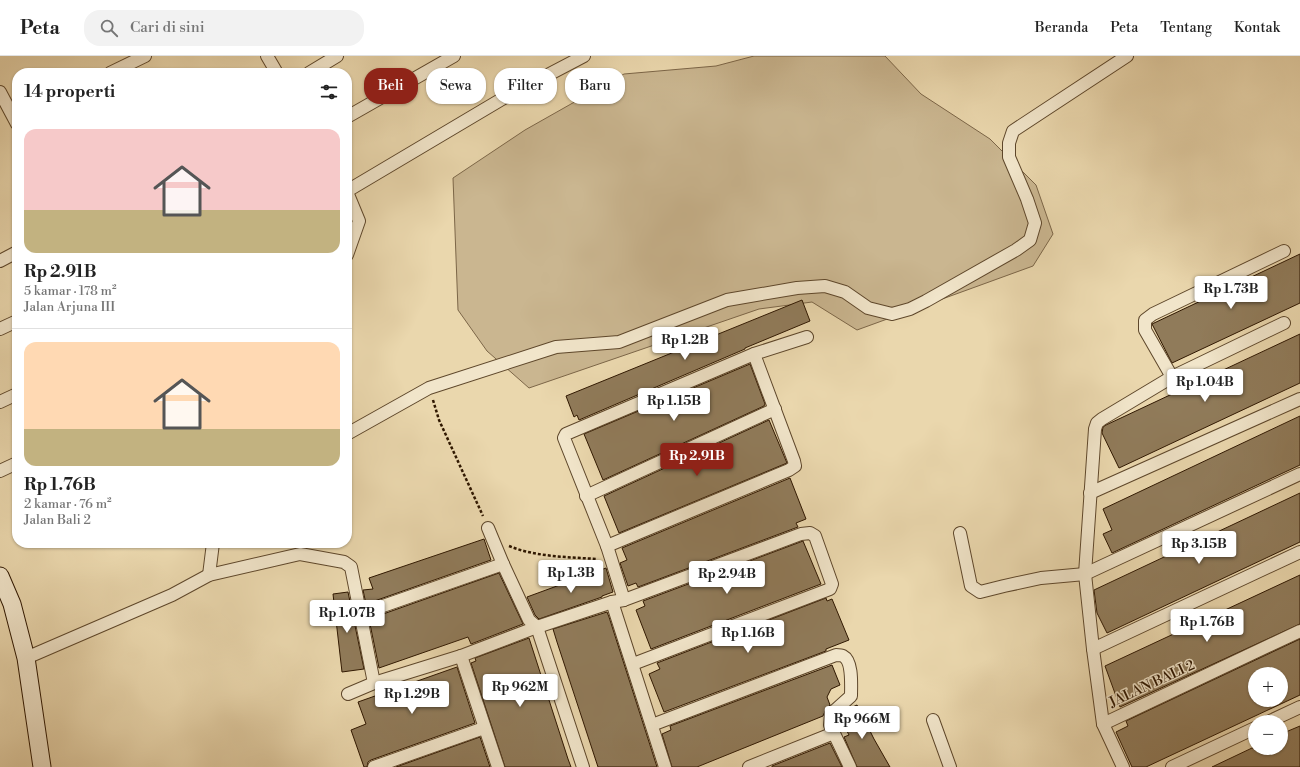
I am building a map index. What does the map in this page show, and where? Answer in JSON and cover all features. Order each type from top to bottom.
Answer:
[{"type":"street","points":[[120,68],[145,56]]},
{"type":"street","points":[[267,56],[274,68]]},
{"type":"street","points":[[317,68],[337,56]]},
{"type":"street","points":[[352,114],[454,56]]},
{"type":"street","points":[[352,188],[502,99],[584,56]]},
{"type":"street","points":[[352,431],[429,388],[556,347],[619,342],[727,300],[797,288],[826,286],[845,292],[868,308],[892,314],[910,310],[995,262],[1030,240],[1035,223],[1027,199],[1009,157],[1009,143],[1013,131],[1127,56]]},
{"type":"street","points":[[0,92],[12,115]]},
{"type":"street","points":[[352,203],[359,220],[352,240]]},
{"type":"street","points":[[1172,378],[1145,330],[1146,320],[1153,314],[1284,252]]},
{"type":"street","points":[[0,260],[12,254]]},
{"type":"street","points":[[0,329],[12,323]]},
{"type":"street","points":[[1122,767],[1103,724],[1085,574],[1095,430],[1097,423],[1102,418],[1172,378],[1284,323]]},
{"type":"street","points":[[624,600],[607,546],[564,438],[566,434],[754,354],[807,337]]},
{"type":"street","points":[[607,546],[795,466],[754,354]]},
{"type":"street","points":[[0,402],[12,396]]},
{"type":"street","points":[[1090,493],[1300,399]]},
{"type":"street","points":[[586,496],[775,409]]},
{"type":"street","points":[[0,472],[12,466]]},
{"type":"street","points":[[960,533],[971,586],[980,592],[1041,578],[1085,574],[1300,474]]},
{"type":"street","points":[[488,528],[529,620],[537,627],[583,767]]},
{"type":"street","points":[[348,694],[374,683],[461,656],[537,627],[612,602],[624,600],[801,534],[810,532],[815,536],[832,584],[830,589],[824,593],[633,664]]},
{"type":"street","points":[[208,575],[212,548]]},
{"type":"street","points":[[1093,649],[1300,552]]},
{"type":"street","points":[[26,658],[172,595],[208,575],[300,554],[344,562],[351,567],[374,683]]},
{"type":"street","points":[[360,614],[503,564]]},
{"type":"street","points":[[0,576],[12,604],[26,658],[42,767]]},
{"type":"street","points":[[612,602],[665,767]]},
{"type":"street","name":"JALAN BALI 2","points":[[1103,724],[1300,631]]},
{"type":"street","points":[[652,725],[836,655],[843,656],[848,661],[852,682],[852,696],[831,714],[830,725],[850,767]]},
{"type":"street","points":[[461,656],[498,767]]},
{"type":"street","points":[[1283,715],[1300,707]]},
{"type":"street","points":[[933,720],[950,767]]},
{"type":"street","points":[[374,767],[484,728]]},
{"type":"street","points":[[1172,767],[1248,731]]},
{"type":"street","points":[[749,767],[834,733]]},
{"type":"path","points":[[429,388],[439,420],[488,528]]},
{"type":"path","points":[[508,545],[520,550],[552,555],[612,560]]},
{"type":"shaded area","points":[[754,56],[885,56],[921,94],[990,139],[1036,185],[1053,234],[1033,266],[857,330],[812,302],[759,309],[529,388],[487,351],[458,310],[453,178],[525,130],[571,104],[625,104],[625,74],[716,66]]},
{"type":"building","points":[[1300,254],[1300,303],[1172,363],[1152,324]]},
{"type":"building","points":[[802,300],[810,321],[579,420],[577,415],[574,417],[566,396]]},
{"type":"building","points":[[1300,334],[1300,383],[1119,468],[1102,433],[1103,427]]},
{"type":"building","points":[[750,364],[765,404],[764,406],[603,480],[584,434]]},
{"type":"building","points":[[1300,416],[1300,465],[1112,553],[1103,534],[1112,530],[1103,509]]},
{"type":"building","points":[[769,420],[787,463],[619,533],[604,496]]},
{"type":"building","points":[[790,478],[806,519],[796,523],[798,527],[638,587],[636,583],[628,586],[620,563],[627,560],[622,548]]},
{"type":"building","points":[[1300,493],[1300,542],[1107,633],[1097,613],[1094,590]]},
{"type":"building","points":[[484,539],[491,560],[366,604],[363,590],[373,589],[369,578]]},
{"type":"building","points":[[803,541],[821,584],[651,649],[636,610],[645,606],[643,601]]},
{"type":"building","points":[[606,568],[613,592],[539,619],[535,615],[527,597]]},
{"type":"building","points":[[499,573],[523,624],[471,644],[468,637],[379,668],[369,619]]},
{"type":"building","points":[[1300,575],[1300,624],[1120,707],[1105,666]]},
{"type":"building","points":[[348,592],[364,669],[342,672],[333,594]]},
{"type":"building","points":[[826,598],[827,601],[832,599],[849,640],[826,649],[826,651],[664,712],[649,674],[660,669],[657,663]]},
{"type":"building","points":[[607,612],[657,767],[598,767],[557,642],[553,629]]},
{"type":"building","points":[[529,638],[571,767],[505,767],[471,663],[476,661],[475,658]]},
{"type":"building","points":[[1300,639],[1300,695],[1288,701],[1288,667],[1248,667],[1248,707],[1274,707],[1257,715],[1248,715],[1248,719],[1146,767],[1132,767],[1116,732],[1128,726],[1126,721]]},
{"type":"building","points":[[832,665],[840,685],[831,689],[827,697],[830,705],[826,709],[823,716],[697,767],[672,767],[662,734],[671,730],[670,726]]},
{"type":"building","points":[[457,667],[475,723],[371,760],[368,762],[367,767],[364,767],[351,730],[366,724],[358,702]]},
{"type":"building","points":[[857,705],[890,767],[857,767],[844,737],[849,735],[839,716],[846,710]]},
{"type":"building","points":[[1300,726],[1300,767],[1212,767],[1248,750],[1248,755],[1288,755],[1288,731]]},
{"type":"building","points":[[480,737],[490,767],[396,767]]},
{"type":"building","points":[[830,743],[842,767],[772,767],[772,766]]}]
